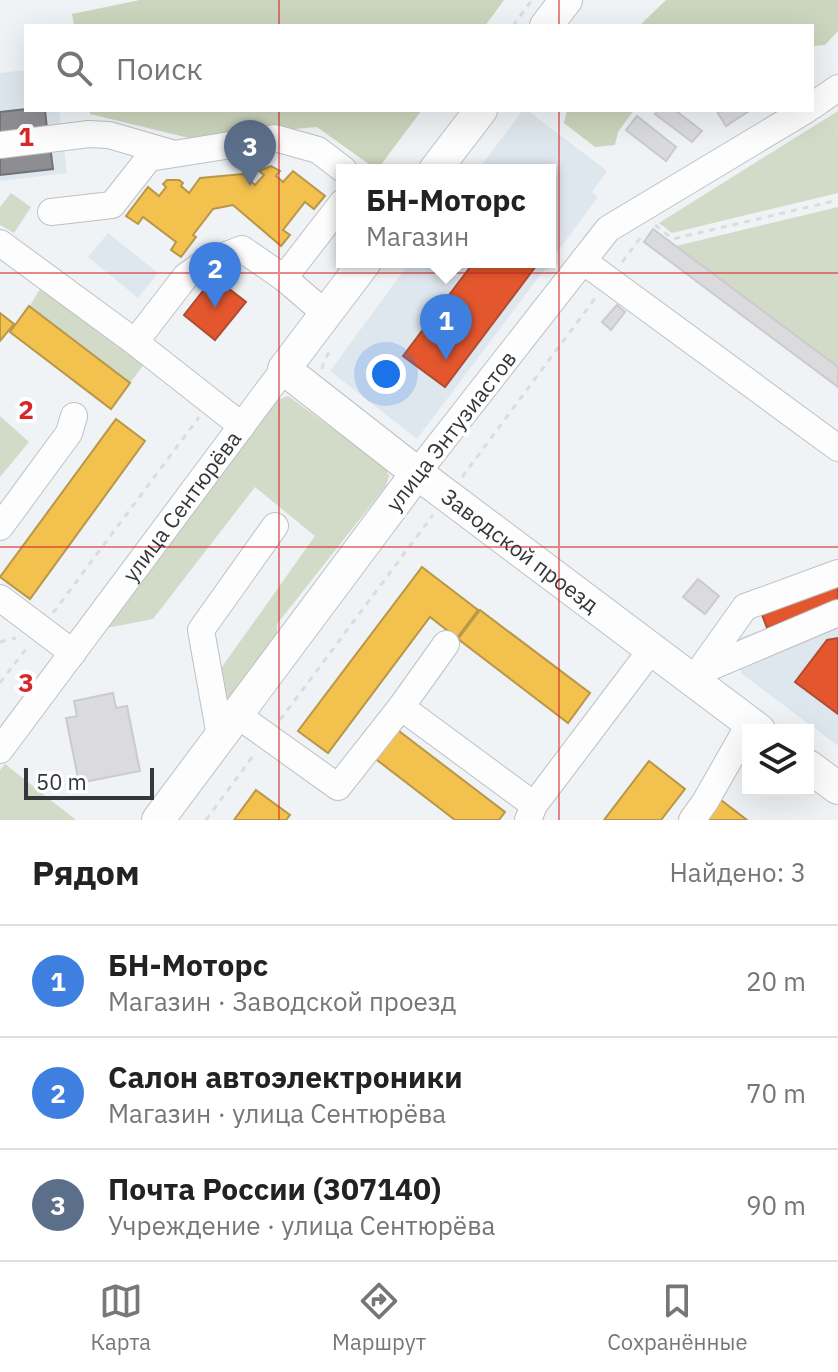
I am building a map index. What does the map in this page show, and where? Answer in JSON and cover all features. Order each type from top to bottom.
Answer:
[{"type":"main road","points":[[440,164],[479,112]]},
{"type":"main road","name":"улица Сентюрёва","points":[[284,369],[360,268]]},
{"type":"main road","name":"Заводской проезд","points":[[284,369],[652,649],[696,676],[751,724]]},
{"type":"main road","name":"улица Энтузиастов","points":[[158,820],[417,473]]},
{"type":"main road","points":[[814,770],[838,788]]},
{"type":"street","points":[[814,105],[838,88]]},
{"type":"street","name":"улица Энтузиастов","points":[[417,473],[608,229],[803,112]]},
{"type":"street","points":[[0,145],[89,134],[109,135],[174,154]]},
{"type":"street","points":[[51,212],[112,205],[149,158],[275,138],[318,150],[336,164]]},
{"type":"street","points":[[284,278],[336,211]]},
{"type":"street","points":[[0,243],[135,342],[242,426]]},
{"type":"street","points":[[135,342],[186,276],[203,264],[242,249],[284,278],[326,314]]},
{"type":"street","points":[[583,261],[838,448]]},
{"type":"street","name":"улица Сентюрёва","points":[[0,750],[284,369]]},
{"type":"street","points":[[0,527],[69,433],[74,416]]},
{"type":"street","points":[[275,526],[201,630],[228,725],[268,737],[338,787],[446,644]]},
{"type":"street","points":[[696,676],[745,607],[838,573]]},
{"type":"street","points":[[0,598],[73,653]]},
{"type":"street","points":[[696,676],[836,617]]},
{"type":"street","points":[[401,707],[531,813],[652,649]]},
{"type":"street","points":[[692,820],[742,745]]},
{"type":"path","points":[[517,24],[551,7]]},
{"type":"path","points":[[652,223],[673,239],[838,200]]},
{"type":"path","points":[[206,820],[657,217]]},
{"type":"path","points":[[0,683],[211,401]]},
{"type":"shaded area","points":[[24,70],[24,112],[59,112],[67,173],[0,181],[0,73]]},
{"type":"shaded area","points":[[522,112],[530,112],[607,171],[592,192],[598,197],[556,254],[556,164],[482,164]]},
{"type":"shaded area","points":[[108,233],[158,273],[138,298],[88,257]]},
{"type":"shaded area","points":[[406,268],[545,268],[417,439],[330,371]]},
{"type":"shaded area","points":[[838,601],[838,746],[814,728],[814,724],[809,724],[742,674],[728,642]]},
{"type":"green space","points":[[140,0],[504,0],[486,24],[74,24],[72,14]]},
{"type":"green space","points":[[666,0],[838,0],[838,31],[825,45],[814,46],[814,24],[641,24]]},
{"type":"green space","points":[[838,111],[838,193],[672,233],[659,223]]},
{"type":"green space","points":[[420,112],[382,164],[369,164],[317,127],[189,138],[90,114]]},
{"type":"green space","points":[[567,112],[633,112],[618,132],[615,145],[595,147],[564,123]]},
{"type":"green space","points":[[11,193],[31,207],[14,233],[0,225],[0,207]]},
{"type":"green space","points":[[838,207],[838,367],[676,246]]},
{"type":"green space","points":[[47,278],[151,355],[130,383],[29,307]]},
{"type":"green space","points":[[288,396],[385,467],[389,476],[386,486],[277,624],[277,645],[225,715],[217,674],[315,536],[255,487],[153,619],[107,628],[277,400]]},
{"type":"green space","points":[[0,416],[29,442],[0,477]]},
{"type":"green space","points":[[5,764],[76,820],[0,820],[0,770]]},
{"type":"building: Жильё","points":[[271,166],[280,171],[276,176],[283,182],[293,171],[325,196],[314,209],[305,202],[283,230],[290,235],[281,246],[233,205],[213,209],[181,257],[171,250],[176,242],[143,217],[138,224],[126,216],[148,187],[159,196],[167,180],[179,180],[189,193],[200,178],[243,174],[255,185],[264,175],[259,171]]},
{"type":"building: Жильё","points":[[29,306],[130,383],[111,409],[10,332]]},
{"type":"building: Жильё","points":[[0,313],[14,324],[0,341]]},
{"type":"building: Жильё","points":[[116,419],[145,441],[30,599],[0,577]]},
{"type":"building: Жильё","points":[[422,567],[478,610],[457,638],[430,617],[328,753],[298,731]]},
{"type":"building: Жильё","points":[[480,610],[590,693],[568,723],[458,639]]},
{"type":"building: Жильё","points":[[395,728],[505,812],[499,820],[455,820],[373,757]]},
{"type":"building: Жильё","points":[[649,761],[685,789],[661,820],[604,820]]},
{"type":"building: Жильё","points":[[256,790],[290,815],[286,820],[234,820]]},
{"type":"building: Жильё","points":[[721,800],[747,820],[705,820]]},
{"type":"building: Торговля","points":[[469,268],[534,268],[445,387],[403,356]]},
{"type":"building: Торговля","points":[[214,277],[246,302],[215,340],[184,315]]},
{"type":"building: Торговля","points":[[838,583],[838,601],[767,628],[761,612]]},
{"type":"building: Торговля","points":[[838,638],[838,714],[795,682],[827,640]]},
{"type":"building: Промзона","points":[[24,109],[24,112],[45,112],[47,129],[0,135],[0,112]]},
{"type":"building: Промзона","points":[[50,145],[53,169],[0,175],[0,151]]},
{"type":"building: Прочее","points":[[678,112],[702,131],[692,142],[655,114]]},
{"type":"building: Прочее","points":[[717,112],[747,112],[726,126]]},
{"type":"building: Прочее","points":[[637,116],[676,147],[666,161],[626,130]]},
{"type":"building: Прочее","points":[[653,229],[838,367],[838,387],[644,242]]},
{"type":"building: Прочее","points":[[617,305],[625,312],[611,330],[602,322]]},
{"type":"building: Прочее","points":[[698,579],[719,596],[705,614],[683,597]]},
{"type":"building: Прочее","points":[[113,693],[116,708],[127,706],[140,771],[79,783],[66,718],[77,716],[74,701]]},
{"type":"place","name":"Почта России (307140)","points":[[250,186]]},
{"type":"place","name":"Салон автоэлектроники","points":[[215,308]]},
{"type":"place","name":"БН-Моторс","points":[[446,360]]}]
